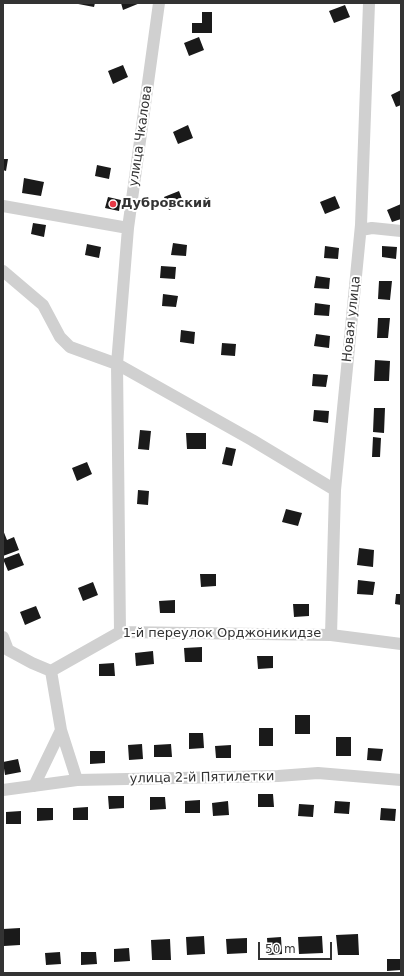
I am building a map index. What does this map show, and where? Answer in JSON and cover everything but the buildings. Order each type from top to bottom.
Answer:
[{"type":"street","name":"улица Чкалова","points":[[120,632],[117,364],[128,228],[159,3]]},
{"type":"street","name":"Новая улица","points":[[331,634],[334,490],[361,230],[369,3]]},
{"type":"street","points":[[3,206],[128,228]]},
{"type":"street","points":[[361,230],[372,228],[401,231]]},
{"type":"street","points":[[3,271],[43,305],[60,337],[70,347],[117,364],[252,440],[334,490]]},
{"type":"street","name":"1-й переулок Орджоникидзе","points":[[51,671],[120,632],[331,634],[401,644]]},
{"type":"street","points":[[3,637],[8,650],[51,671],[61,730],[77,780]]},
{"type":"street","points":[[34,786],[61,730]]},
{"type":"street","name":"улица 2-й Пятилетки","points":[[3,790],[77,780],[278,776],[318,773],[401,780]]},
{"type":"place","name":"Дубровский","points":[[113,204]]}]
